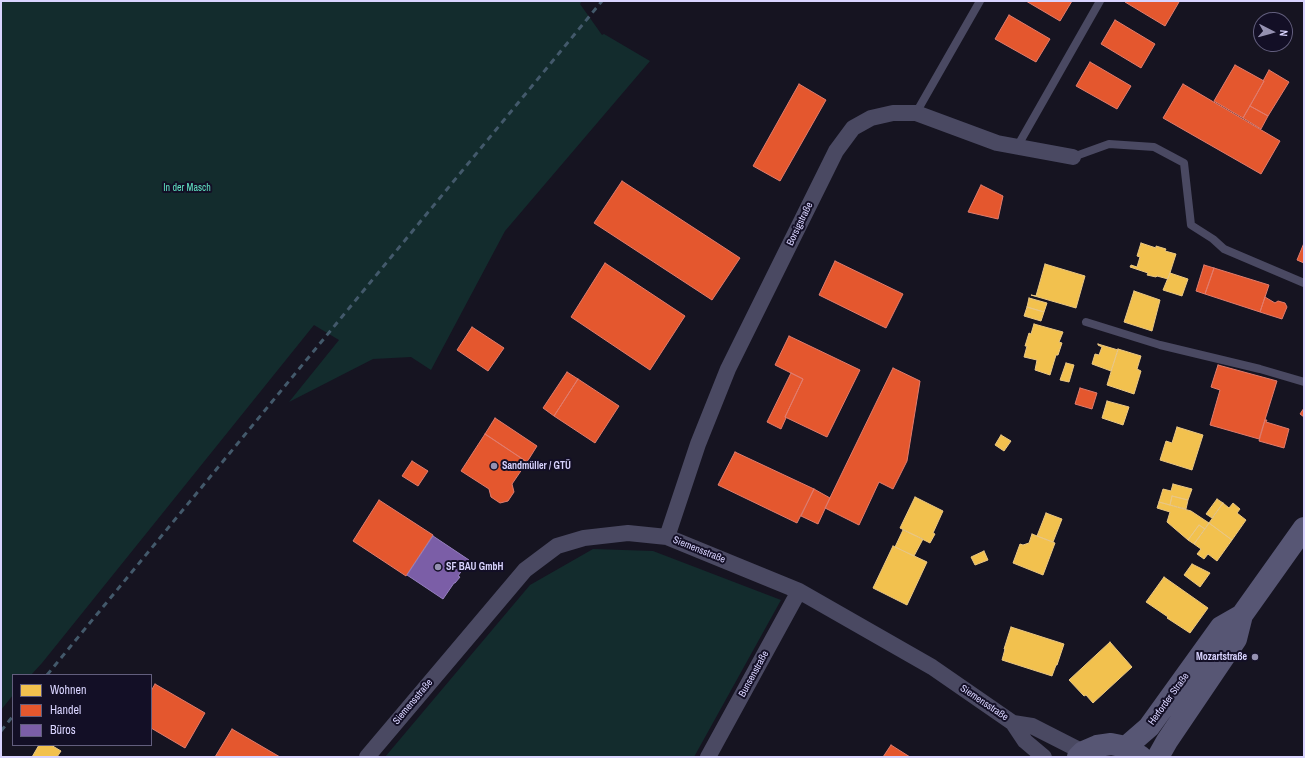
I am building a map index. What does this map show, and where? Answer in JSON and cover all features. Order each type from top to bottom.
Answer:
[{"type":"main road","name":"Herforder Straße","points":[[1158,757],[1167,741],[1236,639],[1242,615],[1304,528]]},
{"type":"main road","name":"Herforder Straße","points":[[1134,752],[1148,727],[1221,627],[1242,615]]},
{"type":"main road","points":[[1080,754],[1097,746],[1112,744],[1134,752]]},
{"type":"street","name":"Borsigstraße","points":[[667,537],[698,444],[728,370],[836,151],[853,128],[871,118],[893,113],[916,113],[997,143],[1073,157]]},
{"type":"street","name":"Siemensstraße","points":[[367,757],[525,570],[557,546],[584,538],[628,533],[667,537],[799,591],[932,667],[1013,723],[1025,741],[1044,757]]},
{"type":"street","name":"Bunsenstraße","points":[[708,757],[799,591]]},
{"type":"street","name":"Siemensstraße","points":[[1013,723],[1032,726],[1080,754]]},
{"type":"lane","points":[[916,113],[980,1]]},
{"type":"lane","points":[[1017,147],[1100,1]]},
{"type":"lane","points":[[1073,157],[1109,144],[1154,147],[1184,163],[1191,225],[1213,238],[1224,249],[1304,283]]},
{"type":"lane","points":[[1086,322],[1160,344],[1260,369],[1304,382]]},
{"type":"green space","name":"In der Masch","points":[[1,1],[582,1],[580,4],[602,35],[604,34],[650,61],[505,231],[431,370],[411,357],[373,359],[289,402],[339,340],[314,325],[42,663],[32,674],[12,674],[12,696],[1,710]]},
{"type":"green space","points":[[593,549],[653,551],[781,600],[694,757],[385,757],[530,585]]},
{"type":"building: Wohnen","points":[[1141,243],[1156,248],[1156,246],[1166,249],[1165,251],[1176,254],[1168,279],[1147,275],[1148,273],[1130,267],[1131,265],[1137,267],[1140,257],[1137,256]]},
{"type":"building: Wohnen","points":[[1045,264],[1085,276],[1076,308],[1031,295],[1036,296]]},
{"type":"building: Wohnen","points":[[1170,273],[1188,279],[1182,296],[1163,290]]},
{"type":"building: Wohnen","points":[[1134,291],[1160,300],[1152,331],[1124,322]]},
{"type":"building: Wohnen","points":[[1029,298],[1047,303],[1044,312],[1027,307]]},
{"type":"building: Wohnen","points":[[1027,307],[1044,312],[1041,321],[1024,316]]},
{"type":"building: Wohnen","points":[[1034,324],[1063,332],[1059,342],[1062,343],[1058,355],[1056,355],[1050,375],[1035,370],[1037,360],[1024,357],[1027,346],[1025,346],[1029,333],[1031,334]]},
{"type":"building: Wohnen","points":[[1098,344],[1118,350],[1111,371],[1092,364],[1095,354],[1099,355],[1102,347]]},
{"type":"building: Wohnen","points":[[1118,349],[1141,356],[1137,369],[1141,371],[1134,394],[1107,385]]},
{"type":"building: Wohnen","points":[[1066,363],[1074,365],[1069,382],[1060,380]]},
{"type":"building: Wohnen","points":[[1107,401],[1129,407],[1123,425],[1102,418]]},
{"type":"building: Wohnen","points":[[1177,427],[1203,435],[1192,470],[1160,460],[1166,441],[1172,443]]},
{"type":"building: Wohnen","points":[[1001,435],[1011,441],[1004,451],[995,445]]},
{"type":"building: Wohnen","points":[[1173,484],[1192,489],[1188,500],[1172,496],[1170,505],[1159,502],[1163,489],[1171,491]]},
{"type":"building: Wohnen","points":[[1172,496],[1188,500],[1186,509],[1170,505]]},
{"type":"building: Wohnen","points":[[915,497],[943,511],[933,533],[935,534],[930,543],[900,528]]},
{"type":"building: Wohnen","points":[[1217,499],[1223,503],[1212,518],[1206,514]]},
{"type":"building: Wohnen","points":[[1159,502],[1191,511],[1209,523],[1205,529],[1199,525],[1188,540],[1167,522],[1170,512],[1157,508]]},
{"type":"building: Wohnen","points":[[1223,503],[1229,508],[1233,503],[1240,509],[1237,513],[1246,520],[1232,540],[1209,523]]},
{"type":"building: Wohnen","points":[[1046,513],[1062,519],[1053,542],[1037,536]]},
{"type":"building: Wohnen","points":[[1209,523],[1232,540],[1217,561],[1208,554],[1204,559],[1197,554],[1201,549],[1194,544]]},
{"type":"building: Wohnen","points":[[1199,525],[1205,529],[1194,544],[1188,540]]},
{"type":"building: Wohnen","points":[[903,530],[923,539],[914,556],[895,547]]},
{"type":"building: Wohnen","points":[[1032,534],[1055,543],[1043,575],[1013,563],[1020,544],[1023,545],[1029,543]]},
{"type":"building: Wohnen","points":[[893,546],[927,562],[907,605],[873,588]]},
{"type":"building: Wohnen","points":[[984,551],[988,560],[975,565],[971,557]]},
{"type":"building: Wohnen","points":[[1192,564],[1210,573],[1200,587],[1184,575]]},
{"type":"building: Wohnen","points":[[1164,577],[1208,608],[1190,633],[1146,602]]},
{"type":"building: Wohnen","points":[[1011,627],[1064,644],[1052,676],[1002,660]]},
{"type":"building: Wohnen","points":[[1110,642],[1132,667],[1093,703],[1069,680]]},
{"type":"building: Wohnen","points":[[38,746],[53,746],[61,751],[57,757],[32,757]]},
{"type":"building: Handel","points":[[1026,1],[1072,1],[1060,21]]},
{"type":"building: Handel","points":[[1125,2],[1179,2],[1165,26]]},
{"type":"building: Handel","points":[[1009,15],[1050,39],[1036,62],[995,39]]},
{"type":"building: Handel","points":[[1115,20],[1155,44],[1141,68],[1101,44]]},
{"type":"building: Handel","points":[[1090,62],[1131,86],[1117,109],[1076,86]]},
{"type":"building: Handel","points":[[1235,65],[1264,81],[1243,118],[1214,101]]},
{"type":"building: Handel","points":[[1269,70],[1289,82],[1268,116],[1250,106]]},
{"type":"building: Handel","points":[[799,84],[826,100],[780,181],[753,166]]},
{"type":"building: Handel","points":[[1183,84],[1280,141],[1261,174],[1163,118]]},
{"type":"building: Handel","points":[[1250,106],[1268,116],[1261,129],[1243,118]]},
{"type":"building: Handel","points":[[622,181],[740,258],[712,300],[594,223]]},
{"type":"building: Handel","points":[[981,185],[1003,196],[998,219],[968,212]]},
{"type":"building: Handel","points":[[1304,243],[1304,263],[1297,260]]},
{"type":"building: Handel","points":[[835,261],[903,294],[886,328],[819,295]]},
{"type":"building: Handel","points":[[605,263],[685,316],[650,370],[571,317]]},
{"type":"building: Handel","points":[[1204,265],[1214,268],[1205,294],[1196,291]]},
{"type":"building: Handel","points":[[1214,268],[1269,285],[1260,312],[1205,294]]},
{"type":"building: Handel","points":[[1265,297],[1275,303],[1278,301],[1285,303],[1287,307],[1282,319],[1260,312]]},
{"type":"building: Handel","points":[[472,327],[504,348],[488,371],[457,350]]},
{"type":"building: Handel","points":[[789,336],[860,370],[827,437],[785,417],[803,379],[775,365]]},
{"type":"building: Handel","points":[[1218,365],[1277,381],[1259,439],[1210,425],[1220,390],[1211,387]]},
{"type":"building: Handel","points":[[893,368],[920,381],[907,461],[893,489],[879,482],[859,525],[825,508]]},
{"type":"building: Handel","points":[[567,372],[578,379],[554,416],[543,408]]},
{"type":"building: Handel","points":[[791,373],[803,379],[781,429],[767,422]]},
{"type":"building: Handel","points":[[578,379],[619,406],[595,443],[554,416]]},
{"type":"building: Handel","points":[[1080,388],[1097,393],[1092,409],[1075,404]]},
{"type":"building: Handel","points":[[1304,408],[1304,417],[1300,414]]},
{"type":"building: Handel","points":[[495,418],[537,446],[527,462],[485,434]]},
{"type":"building: Handel","points":[[1265,420],[1267,420],[1266,422],[1289,429],[1284,448],[1259,441]]},
{"type":"building: Handel","name":"Sandmüller / GTÜ","points":[[485,434],[527,462],[512,484],[514,492],[508,501],[500,503],[491,497],[489,489],[461,471]]},
{"type":"building: Handel","points":[[735,452],[814,489],[797,523],[718,485]]},
{"type":"building: Handel","points":[[412,461],[428,471],[418,486],[402,476]]},
{"type":"building: Handel","points":[[814,489],[830,498],[818,524],[801,516]]},
{"type":"building: Handel","points":[[379,500],[433,535],[406,576],[353,541]]},
{"type":"building: Handel","points":[[155,684],[205,713],[185,748],[152,729],[152,689]]},
{"type":"building: Handel","points":[[232,729],[280,757],[215,757]]},
{"type":"building: Handel","points":[[891,745],[910,757],[883,757]]},
{"type":"building: Büros","name":"SF BAU GmbH","points":[[433,536],[469,560],[458,576],[460,577],[443,599],[407,575]]},
{"type":"railway","points":[[48,674],[602,1]]},
{"type":"railway","points":[[1,731],[12,717]]},
{"type":"place","name":"Sandmüller / GTÜ","points":[[494,466]]},
{"type":"place","name":"SF BAU GmbH","points":[[438,567]]},
{"type":"place","name":"Mozartstraße","points":[[1255,657]]}]
